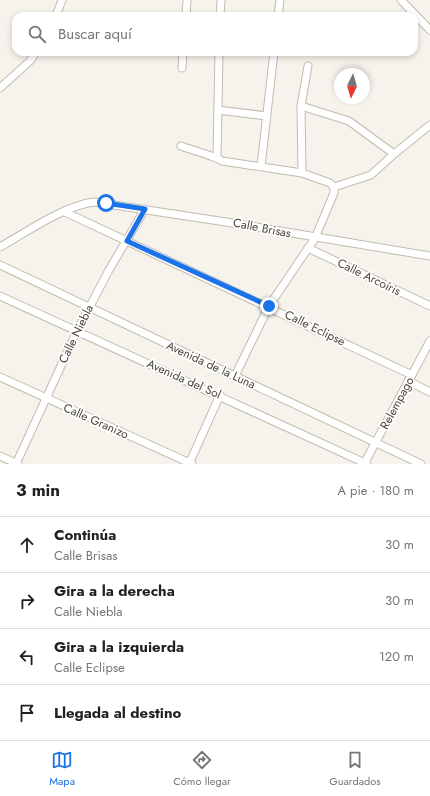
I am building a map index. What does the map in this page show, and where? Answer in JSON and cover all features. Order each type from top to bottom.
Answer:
[{"type":"street","points":[[58,12],[62,0]]},
{"type":"street","points":[[186,12],[187,0]]},
{"type":"street","points":[[220,12],[221,0]]},
{"type":"street","points":[[278,12],[280,0]]},
{"type":"street","points":[[401,0],[413,12]]},
{"type":"street","points":[[418,18],[430,30]]},
{"type":"street","points":[[0,88],[30,61],[33,56]]},
{"type":"street","points":[[182,68],[183,56]]},
{"type":"street","points":[[217,157],[219,56]]},
{"type":"street","points":[[261,166],[274,56]]},
{"type":"street","points":[[302,173],[301,106],[308,66]]},
{"type":"street","points":[[301,106],[349,121],[394,154]]},
{"type":"street","points":[[218,110],[267,116]]},
{"type":"street","points":[[334,187],[371,175],[430,125]]},
{"type":"street","points":[[182,146],[205,155],[217,157],[222,161],[302,173],[330,183],[334,187],[334,194],[314,238],[269,306],[235,376]]},
{"type":"street","name":"Calle Brisas","points":[[65,212],[82,204],[94,202],[430,256]]},
{"type":"street","name":"Calle Niebla","points":[[17,464],[77,331],[109,270],[145,209]]},
{"type":"street","points":[[0,248],[65,212]]},
{"type":"street","name":"Calle Eclipse","points":[[65,212],[269,306],[412,375]]},
{"type":"street","name":"Calle Arcoíris","points":[[308,248],[430,306]]},
{"type":"street","name":"Avenida de la Luna","points":[[0,265],[421,464]]},
{"type":"street","name":"Avenida del Sol","points":[[0,296],[220,395],[365,464]]},
{"type":"street","name":"Relempago","points":[[365,464],[430,341]]},
{"type":"street","name":"Calle Granizo","points":[[0,377],[190,464]]},
{"type":"street","points":[[408,381],[430,392]]},
{"type":"street","points":[[190,464],[220,395]]},
{"type":"street","points":[[0,456],[17,464]]},
{"type":"route","points":[[106,203],[145,209],[127,241],[269,306]]}]
